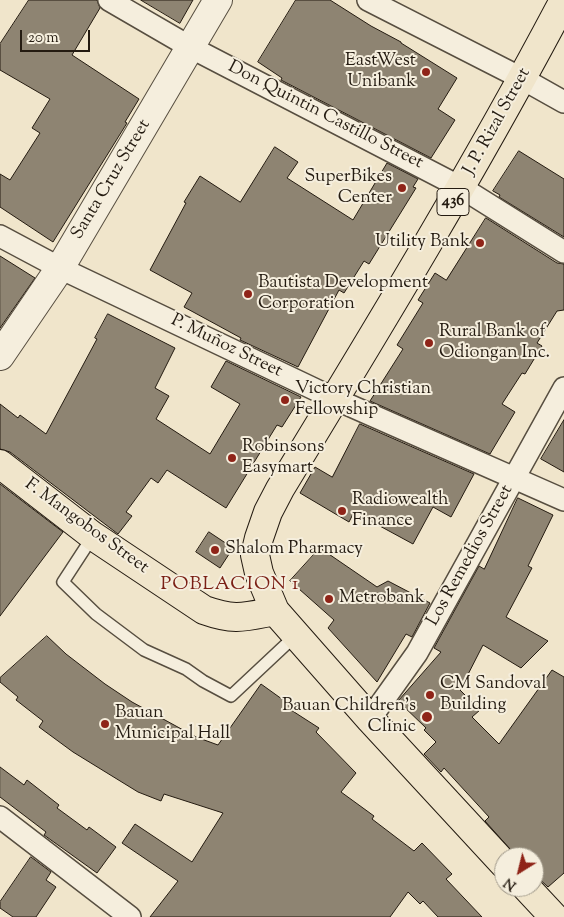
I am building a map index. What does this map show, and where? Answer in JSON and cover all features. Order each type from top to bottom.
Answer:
[{"type":"main road","name":"J. P. Rizal Street","points":[[275,612],[255,555],[268,512],[280,489],[462,188],[523,79],[564,0]]},
{"type":"main road","name":"F. Mangobos Street","points":[[0,464],[93,536],[204,610],[223,616],[240,618],[275,612]]},
{"type":"main road","name":"436","points":[[275,612],[370,720],[494,853]]},
{"type":"main road","points":[[535,897],[554,917]]},
{"type":"street","name":"Don Quintin Castillo Street","points":[[109,0],[190,47],[462,188],[564,252]]},
{"type":"street","name":"Santa Cruz Street","points":[[0,356],[60,268],[218,0]]},
{"type":"street","points":[[377,2],[564,102]]},
{"type":"street","name":"P. Muñoz Street","points":[[0,236],[60,268],[335,399],[564,500]]},
{"type":"street","name":"Los Remedios Street","points":[[370,720],[417,653],[564,388]]},
{"type":"street","points":[[0,817],[130,917]]},
{"type":"lane","points":[[93,536],[63,582],[96,614],[144,650],[186,669],[203,682],[231,696],[295,636]]},
{"type":"building","points":[[29,0],[97,0],[100,8],[72,55],[139,99],[125,122],[127,123],[53,242],[0,207],[0,174],[10,180],[40,133],[32,128],[50,99],[0,70],[0,44]]},
{"type":"building","points":[[141,0],[193,0],[180,23]]},
{"type":"building","points":[[296,0],[330,0],[457,78],[438,109],[455,120],[431,158],[281,80],[282,78],[258,62]]},
{"type":"building","points":[[275,147],[298,162],[287,178],[353,220],[387,163],[418,179],[413,187],[416,188],[369,264],[364,261],[344,293],[339,290],[298,367],[240,340],[241,338],[184,307],[192,293],[150,270],[186,203],[184,202],[200,176],[240,202]]},
{"type":"building","points":[[519,151],[564,179],[564,237],[499,197],[500,195],[493,191]]},
{"type":"building","points":[[486,218],[557,263],[564,264],[564,310],[557,311],[537,343],[542,346],[525,374],[522,373],[502,404],[515,412],[490,454],[370,401],[403,349],[397,345],[423,303],[418,300],[435,273],[446,280]]},
{"type":"building","points":[[0,256],[35,278],[0,328]]},
{"type":"building","points":[[108,314],[175,348],[155,388],[169,396],[156,419],[210,454],[240,404],[211,387],[226,361],[301,397],[282,427],[277,425],[226,508],[167,470],[158,483],[151,478],[126,512],[132,516],[118,534],[10,452],[0,449],[0,404],[18,418],[20,415],[46,434],[97,339],[95,338]]},
{"type":"building","points":[[564,420],[564,472],[541,459]]},
{"type":"building","points":[[360,424],[474,474],[451,517],[433,507],[413,544],[354,512],[349,522],[300,493],[315,467],[332,477]]},
{"type":"building","points":[[0,484],[63,532],[0,616]]},
{"type":"building","points":[[518,498],[553,515],[528,566],[532,568],[506,617],[548,641],[521,668],[483,645],[460,690],[480,710],[472,717],[499,744],[552,670],[564,677],[564,873],[548,887],[544,883],[544,847],[508,847],[485,821],[489,817],[444,768],[441,772],[424,754],[436,742],[424,730],[426,728],[398,701],[441,652],[434,648],[479,566],[484,569]]},
{"type":"building","name":"Shalom Pharmacy","points":[[209,532],[233,548],[220,568],[196,552]]},
{"type":"building","points":[[320,548],[377,587],[388,581],[430,603],[412,637],[406,634],[377,682],[328,628],[334,620],[290,581]]},
{"type":"building","points":[[47,636],[66,654],[132,702],[196,737],[218,745],[261,684],[293,707],[291,710],[319,728],[316,732],[356,773],[341,792],[374,816],[372,819],[414,851],[422,843],[452,874],[446,879],[482,917],[438,917],[423,901],[420,904],[408,892],[390,917],[150,917],[178,881],[122,843],[135,824],[192,862],[223,813],[164,794],[161,801],[138,792],[73,752],[39,727],[43,721],[16,700],[18,697],[0,682],[0,678]]},
{"type":"building","points":[[0,767],[24,785],[27,780],[59,805],[57,808],[87,830],[89,827],[116,847],[97,873],[44,835],[46,832],[0,797]]},
{"type":"building","points":[[31,857],[51,872],[46,880],[56,887],[36,917],[13,917],[0,908],[0,902]]},
{"type":"place","name":"EastWest Unibank","points":[[426,72]]},
{"type":"place","name":"SuperBikes Center","points":[[402,188]]},
{"type":"place","name":"Utility Bank","points":[[480,243]]},
{"type":"place","name":"Bautista Development Corporation","points":[[248,294]]},
{"type":"place","name":"Rural Bank of Odiongan Inc.","points":[[429,343]]},
{"type":"place","name":"Victory Christian Fellowship","points":[[285,400]]},
{"type":"place","name":"Robinsons Easymart","points":[[232,458]]},
{"type":"place","name":"Radiowealth Finance","points":[[342,511]]},
{"type":"place","name":"Shalom Pharmacy","points":[[215,550]]},
{"type":"place","name":"Metrobank","points":[[329,599]]},
{"type":"place","name":"CM Sandoval Building","points":[[430,695]]},
{"type":"place","name":"Bauan Children's Clinic","points":[[427,717]]},
{"type":"place","name":"Bauan Municipal Hall","points":[[105,724]]},
{"type":"district","name":"POBLACION 1","points":[[230,586]]}]
